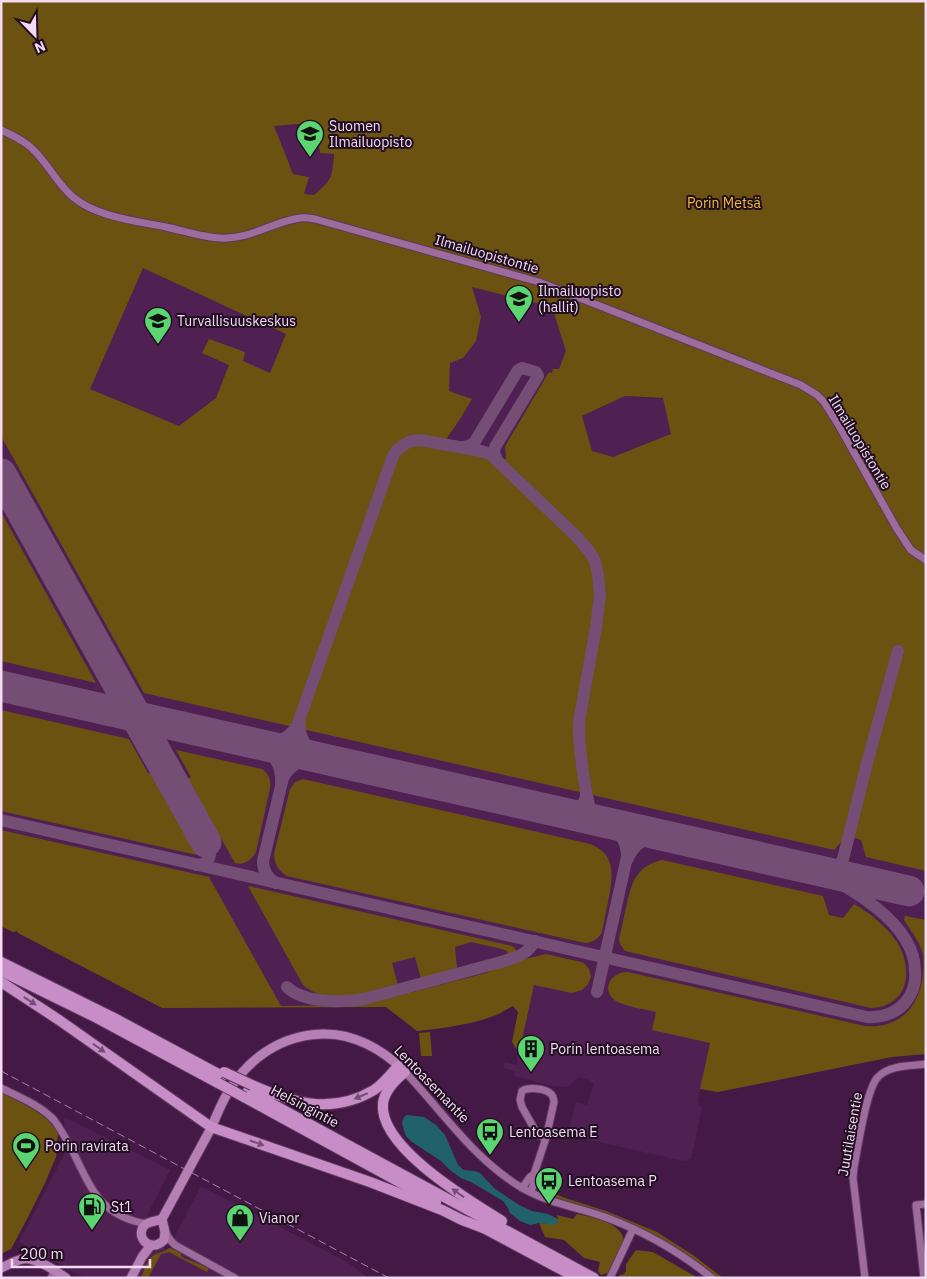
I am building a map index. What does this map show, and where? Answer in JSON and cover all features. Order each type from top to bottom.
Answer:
[{"type":"highway","name":"Helsingintie","points":[[1,962],[64,992],[221,1077]]},
{"type":"highway","name":"Helsingintie","points":[[1,971],[221,1077],[594,1278]]},
{"type":"highway","points":[[1,982],[59,1020],[211,1127],[370,1182],[486,1229]]},
{"type":"highway","points":[[248,1091],[311,1104],[335,1103],[361,1096],[401,1069]]},
{"type":"highway","points":[[401,1069],[383,1101],[386,1122],[401,1146],[413,1158],[462,1196],[573,1266]]},
{"type":"highway","name":"Helsingintie","points":[[248,1091],[486,1229],[577,1278]]},
{"type":"main road","name":"Lentoasemantie","points":[[149,1242],[164,1240],[163,1226],[227,1094],[241,1075],[259,1056],[288,1040],[302,1036],[326,1034],[350,1037],[368,1044],[383,1052],[401,1069]]},
{"type":"main road","points":[[131,1278],[149,1242],[143,1227],[150,1223],[159,1223],[163,1226]]},
{"type":"main road","points":[[1,1268],[18,1260],[26,1259],[37,1261],[53,1274],[66,1278]]},
{"type":"street","name":"Ilmailuopistontie","points":[[1,130],[28,146],[38,155],[71,196],[81,204],[94,210],[200,235],[226,238],[237,238],[252,234],[302,217],[323,221],[539,282],[801,385],[824,402],[897,529],[911,550],[926,560]]},
{"type":"street","name":"Juutilaisentie","points":[[865,1278],[853,1178],[871,1090],[878,1076],[884,1072],[895,1068],[926,1064]]},
{"type":"street","name":"Lentoasemantie","points":[[401,1069],[488,1163],[522,1188],[553,1202],[609,1218],[661,1242],[712,1278]]},
{"type":"street","points":[[1,1088],[52,1118],[99,1200],[108,1208],[132,1222],[149,1242],[168,1246],[175,1245]]},
{"type":"street","points":[[531,1192],[534,1174],[546,1138],[553,1109],[553,1096],[549,1092],[526,1088],[522,1091],[520,1100],[522,1107],[535,1130],[539,1135],[546,1138]]},
{"type":"street","points":[[522,1188],[534,1174]]},
{"type":"street","points":[[924,1278],[916,1205],[926,1204]]},
{"type":"street","points":[[132,1222],[150,1223]]},
{"type":"street","points":[[163,1226],[175,1245],[235,1278]]},
{"type":"street","points":[[610,1278],[633,1229]]},
{"type":"shaded area","name":"Suomen Ilmailuopisto","points":[[310,123],[317,133],[320,153],[334,153],[333,175],[325,186],[314,195],[304,194],[308,177],[293,174],[273,126]]},
{"type":"shaded area","name":"Porin lentoasema","points":[[1,158],[621,322],[582,416],[625,396],[696,401],[926,585],[926,1054],[892,1057],[700,1089],[698,1101],[702,1108],[691,1159],[683,1161],[582,1138],[568,1133],[576,1102],[587,1105],[594,1084],[589,1080],[578,1077],[569,1087],[553,1086],[514,1076],[515,1071],[503,1068],[505,1062],[516,1065],[517,1062],[518,1053],[512,1042],[518,1012],[513,1006],[497,1015],[471,1023],[417,1031],[386,1007],[162,1008],[17,931],[13,932],[1,926]]},
{"type":"shaded area","points":[[407,1115],[424,1117],[436,1125],[445,1135],[458,1165],[464,1170],[480,1173],[494,1188],[519,1205],[532,1211],[548,1214],[558,1219],[558,1222],[554,1225],[539,1223],[530,1225],[520,1221],[510,1213],[503,1201],[461,1178],[441,1161],[412,1142],[406,1136],[402,1123]]},
{"type":"shaded area","points":[[64,1117],[170,1170],[137,1235],[170,1251],[173,1240],[201,1186],[347,1262],[369,1278],[85,1278],[19,1242],[66,1151]]},
{"type":"green space","name":"Porin Metsä","points":[[1,1],[926,1],[926,871],[866,857],[861,840],[847,836],[834,850],[144,693],[1,436]],"holes":[[[310,123],[317,133],[320,153],[334,154],[330,177],[325,185],[314,195],[304,194],[309,177],[293,174],[274,126]],[[143,268],[286,334],[270,373],[243,361],[245,352],[209,339],[202,353],[229,365],[216,398],[179,426],[90,389]],[[472,287],[552,307],[566,351],[559,369],[553,369],[552,373],[549,372],[507,443],[505,447],[506,458],[498,465],[482,456],[443,448],[447,438],[472,399],[449,391],[450,363],[463,358],[476,341],[481,317]],[[625,396],[663,398],[671,434],[613,457],[592,451],[582,416]]]},
{"type":"green space","points":[[1,512],[96,683],[1,661]]},
{"type":"green space","points":[[1,710],[129,739],[148,773],[152,774],[197,855],[1,811]]},
{"type":"green space","points":[[176,750],[262,769],[268,775],[270,788],[256,852],[247,862],[235,863],[188,779],[191,777]]},
{"type":"green space","points":[[303,779],[597,847],[609,860],[612,878],[601,934],[598,938],[585,943],[287,876],[277,867],[274,854],[290,789],[295,782]]},
{"type":"green space","points":[[1,830],[209,877],[281,1006],[366,1004],[486,973],[513,962],[546,954],[584,963],[589,969],[591,977],[588,984],[582,990],[572,993],[534,985],[519,1053],[512,1042],[518,1012],[513,1006],[498,1014],[467,1024],[417,1031],[386,1007],[162,1008],[17,931],[13,932],[1,926]]},
{"type":"green space","points":[[662,860],[823,896],[829,915],[843,918],[854,904],[877,920],[897,942],[905,964],[905,985],[893,1001],[884,1006],[871,1008],[625,951],[619,939],[634,882],[641,870]]},
{"type":"green space","points":[[248,886],[512,946],[516,951],[508,956],[507,951],[502,949],[471,942],[455,947],[457,968],[421,979],[415,957],[392,963],[398,985],[349,996],[324,995],[313,992],[303,985]]},
{"type":"green space","points":[[905,916],[926,920],[926,1054],[892,1057],[718,1092],[700,1089],[710,1043],[652,1030],[656,1012],[620,1003],[611,997],[609,992],[608,987],[612,979],[616,975],[628,972],[865,1026],[880,1026],[903,1016],[911,1007],[922,984],[922,950],[904,920]]},
{"type":"green space","points":[[430,1032],[432,1056],[421,1056],[419,1033]]},
{"type":"green space","name":"Porin ravirata","points":[[1,1092],[33,1109],[47,1119],[58,1132],[56,1157],[45,1183],[11,1249],[1,1254]]},
{"type":"green space","points":[[542,1188],[657,1232],[693,1255],[723,1278],[716,1278],[704,1267],[666,1242],[541,1192]]},
{"type":"green space","points":[[577,1214],[608,1223],[620,1232],[623,1238],[623,1246],[608,1273],[601,1275],[598,1271],[600,1262],[584,1258],[564,1240],[545,1237],[539,1223],[558,1222],[557,1215],[573,1219]]},
{"type":"green space","points":[[169,1248],[181,1252],[181,1256],[184,1258],[209,1268],[207,1272],[169,1252],[161,1254],[148,1278],[141,1278],[149,1259]]},
{"type":"green space","points":[[636,1250],[653,1252],[698,1278],[617,1278],[624,1274],[626,1264]]},
{"type":"taxiway","points":[[463,447],[474,443],[518,370],[522,368],[536,372],[538,376],[495,447],[494,453],[497,460]]},
{"type":"taxiway","points":[[257,744],[279,741],[289,735],[297,726],[396,451],[411,441],[420,440],[490,454],[577,537],[595,561],[598,575],[600,595],[596,627],[579,722],[581,755],[587,797],[593,815],[618,833],[626,846],[627,857],[597,992]]},
{"type":"taxiway","points":[[820,871],[833,869],[843,859],[898,651]]},
{"type":"taxiway","points":[[1,686],[6,687]]},
{"type":"taxiway","points":[[300,719],[300,731],[304,742],[312,751],[323,758]]},
{"type":"taxiway","points":[[257,744],[268,751],[275,759],[280,770],[281,782]]},
{"type":"taxiway","points":[[276,883],[266,874],[263,861],[283,778],[295,764],[301,761],[325,759]]},
{"type":"taxiway","points":[[562,813],[578,809],[584,803],[586,794]]},
{"type":"taxiway","points":[[1,820],[867,1017],[878,1017],[899,1008],[909,997],[915,979],[912,954],[904,938],[878,909],[844,886],[811,870]]},
{"type":"taxiway","points":[[627,860],[634,848],[644,840],[663,836],[670,837]]},
{"type":"taxiway","points":[[196,865],[207,861],[210,856],[210,849]]},
{"type":"taxiway","points":[[287,987],[294,992],[313,999],[335,1001],[364,999],[511,959],[524,953],[535,941]]},
{"type":"runway","points":[[1,474],[206,842]]},
{"type":"runway","points":[[1,686],[909,891]]},
{"type":"railway","points":[[1,1071],[389,1278]]},
{"type":"place","name":"Suomen Ilmailuopisto","points":[[310,158]]},
{"type":"place","name":"Ilmailuopisto (hallit)","points":[[519,323]]},
{"type":"place","name":"Turvallisuuskeskus","points":[[158,345]]},
{"type":"place","name":"Porin lentoasema","points":[[531,1073]]},
{"type":"place","name":"Lentoasema E","points":[[490,1156]]},
{"type":"place","name":"Porin ravirata","points":[[26,1170]]},
{"type":"place","name":"Lentoasema P","points":[[549,1205]]},
{"type":"place","name":"St1","points":[[92,1231]]},
{"type":"place","name":"Vianor","points":[[240,1242]]}]
